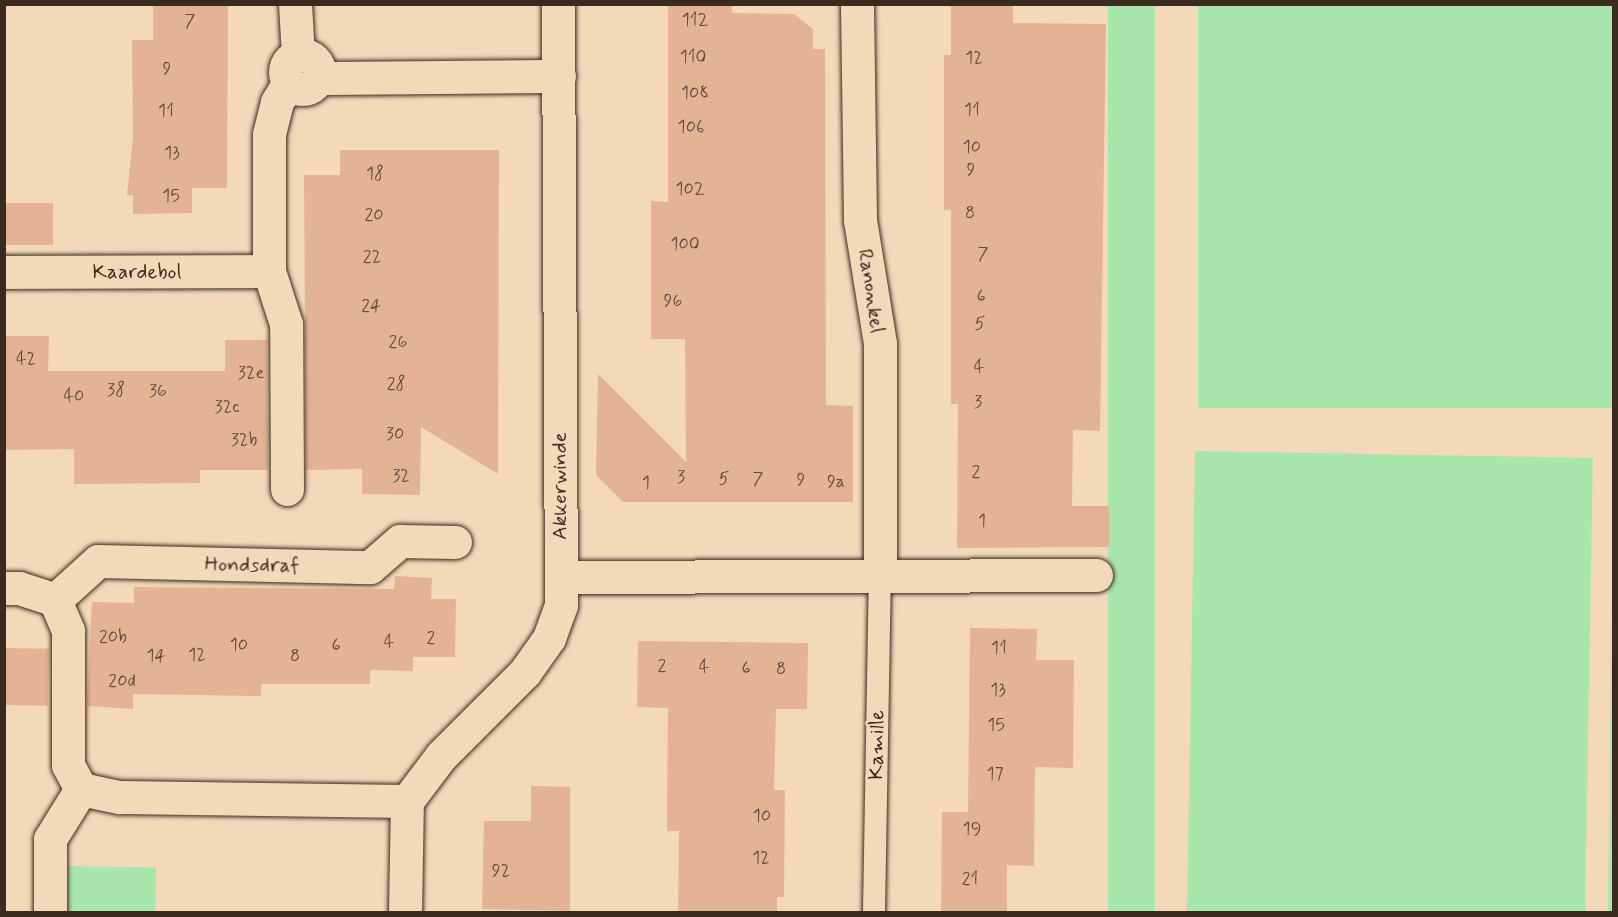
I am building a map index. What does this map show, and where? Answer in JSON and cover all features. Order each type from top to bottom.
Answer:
[{"type":"street","points":[[287,489],[286,324],[270,271],[269,134],[277,102],[302,73],[295,4]]},
{"type":"street","name":"Akkerwinde","points":[[407,801],[441,756],[493,708],[549,638],[561,605],[558,4]]},
{"type":"street","name":"Ranonkel","points":[[857,4],[860,220],[880,343],[880,578]]},
{"type":"street","points":[[302,73],[559,76]]},
{"type":"street","name":"Kaardebol","points":[[4,272],[270,271]]},
{"type":"street","name":"Hondsdraf","points":[[55,600],[98,561],[370,567],[400,541],[454,542]]},
{"type":"street","points":[[561,577],[880,578],[1096,575]]},
{"type":"street","points":[[4,588],[19,588],[55,600],[68,631],[68,765],[81,789],[120,797],[407,801],[405,912]]},
{"type":"street","points":[[50,912],[50,839],[81,789]]},
{"type":"lane","name":"Kamille","points":[[874,912],[880,578]]},
{"type":"green space","points":[[1108,5],[1155,5],[1155,912],[1108,912]]},
{"type":"green space","points":[[1198,5],[1613,5],[1613,408],[1198,408]]},
{"type":"green space","points":[[1195,451],[1593,458],[1585,912],[1187,912]]},
{"type":"green space","points":[[1613,513],[1614,912],[1608,912]]},
{"type":"green space","points":[[65,866],[156,868],[155,912],[64,912]]},
{"type":"building","points":[[153,4],[228,4],[227,188],[192,188],[192,213],[133,214],[133,195],[127,195],[133,137],[132,40],[153,40]]},
{"type":"building","points":[[668,4],[732,4],[732,13],[794,14],[813,29],[813,49],[825,49],[826,405],[853,406],[853,502],[623,502],[596,475],[598,374],[686,462],[685,339],[651,339],[651,201],[668,202]]},
{"type":"building","points":[[951,4],[1013,4],[1013,23],[1106,24],[1100,431],[1073,430],[1072,506],[1109,506],[1109,547],[957,548],[958,404],[951,404],[951,210],[944,210],[944,55],[951,55]]},
{"type":"building","points":[[340,150],[499,150],[498,474],[421,427],[420,495],[362,494],[362,469],[306,470],[304,175],[340,175]]},
{"type":"building","points":[[4,203],[53,203],[53,245],[4,245]]},
{"type":"building","points":[[4,336],[49,336],[48,371],[225,371],[225,340],[267,340],[268,470],[200,470],[200,483],[74,484],[74,449],[4,450]]},
{"type":"building","points":[[395,576],[432,578],[431,599],[456,599],[455,657],[413,657],[413,671],[370,670],[370,684],[261,684],[261,696],[133,694],[133,709],[87,706],[92,602],[134,603],[134,587],[394,589]]},
{"type":"building","points":[[970,628],[1037,629],[1036,660],[1074,660],[1073,768],[1035,767],[1034,866],[1007,865],[1007,912],[941,912],[942,812],[968,812]]},
{"type":"building","points":[[638,641],[808,643],[807,709],[776,709],[774,790],[785,790],[784,897],[777,897],[777,912],[678,912],[679,831],[667,831],[668,708],[637,707]]},
{"type":"building","points":[[4,648],[49,649],[48,706],[4,705]]},
{"type":"building","points":[[531,786],[570,787],[570,911],[482,909],[484,821],[531,821]]}]
